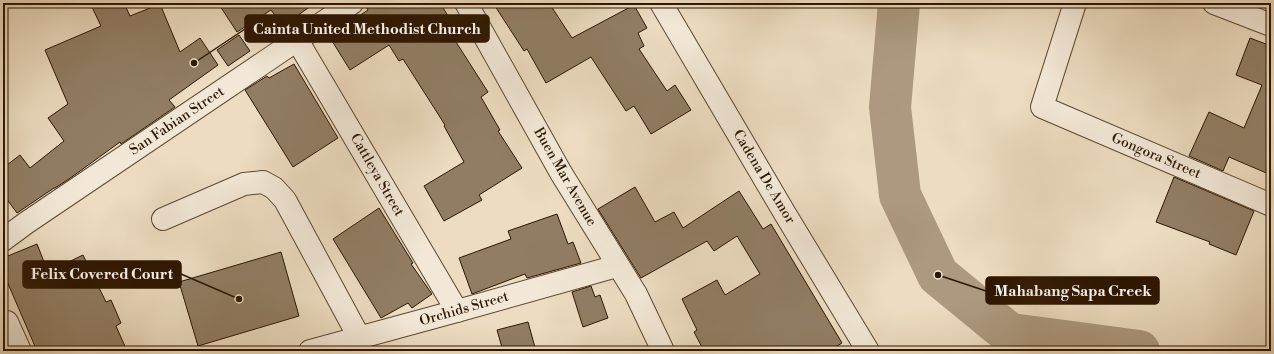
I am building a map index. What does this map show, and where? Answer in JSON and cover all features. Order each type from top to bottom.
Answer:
[{"type":"street","name":"San Fabian Street","points":[[3,240],[352,3]]},
{"type":"street","name":"Buen Mar Avenue","points":[[466,3],[561,173],[617,266],[636,294],[663,351]]},
{"type":"street","name":"Cadena De Amor","points":[[661,3],[868,351]]},
{"type":"street","name":"Gongora Street","points":[[1075,3],[1042,107],[1271,205]]},
{"type":"street","points":[[1214,3],[1271,25]]},
{"type":"street","name":"Cattleya Street","points":[[297,40],[457,311]]},
{"type":"street","points":[[163,219],[244,184],[263,182],[274,188],[285,200],[359,337]]},
{"type":"street","name":"Orchids Street","points":[[310,351],[617,266]]},
{"type":"street","points":[[7,322],[20,351]]},
{"type":"building","points":[[90,3],[124,3],[130,16],[160,4],[180,52],[200,38],[218,65],[169,100],[175,107],[121,144],[120,142],[69,179],[17,213],[3,194],[3,168],[20,155],[30,168],[64,141],[48,118],[68,104],[45,50],[101,26]]},
{"type":"building","points":[[218,3],[315,3],[283,26],[271,10],[237,32]]},
{"type":"building","points":[[364,3],[440,3],[455,27],[449,31],[488,92],[481,97],[500,130],[498,131],[522,168],[479,195],[482,200],[444,221],[424,186],[464,162],[444,126],[445,125],[403,59],[399,61],[389,45],[350,70],[329,36],[368,10]]},
{"type":"building","points":[[493,3],[549,3],[572,38],[634,5],[647,28],[638,33],[644,46],[639,49],[667,91],[675,85],[691,110],[651,134],[634,106],[626,111],[591,57],[546,83],[527,49],[524,51]]},
{"type":"building","points":[[239,35],[250,51],[228,66],[217,50]]},
{"type":"building","points":[[1250,38],[1271,46],[1271,175],[1229,157],[1223,171],[1189,156],[1209,112],[1244,128],[1262,85],[1236,75]]},
{"type":"building","points":[[294,64],[338,138],[293,167],[245,90],[267,76],[269,78]]},
{"type":"building","points":[[1174,177],[1254,211],[1236,255],[1209,244],[1210,242],[1156,222]]},
{"type":"building","points":[[635,187],[655,222],[674,212],[683,228],[739,191],[763,229],[771,224],[842,343],[829,351],[704,351],[694,332],[697,330],[682,299],[717,280],[725,295],[760,274],[737,236],[714,251],[707,241],[641,278],[598,209]]},
{"type":"building","points":[[379,208],[413,263],[411,264],[432,294],[412,308],[408,303],[381,318],[333,239]]},
{"type":"building","points":[[557,214],[568,244],[573,242],[581,263],[527,278],[525,274],[472,294],[459,258],[511,239],[508,231]]},
{"type":"building","points":[[37,244],[48,272],[83,255],[106,302],[111,300],[121,323],[116,326],[127,351],[37,351],[3,272],[3,258]]},
{"type":"building","points":[[281,252],[299,316],[198,346],[179,282]]},
{"type":"building","points":[[591,286],[595,297],[600,295],[608,318],[583,327],[572,292]]},
{"type":"building","points":[[528,322],[536,351],[503,351],[497,330]]},
{"type":"waterway","points":[[899,3],[890,107],[900,195],[938,275],[1010,334],[1139,351]]},
{"type":"place","name":"Cainta United Methodist Church","points":[[194,63]]},
{"type":"place","name":"Mahabang Sapa Creek","points":[[938,275]]},
{"type":"place","name":"Felix Covered Court","points":[[239,299]]}]
